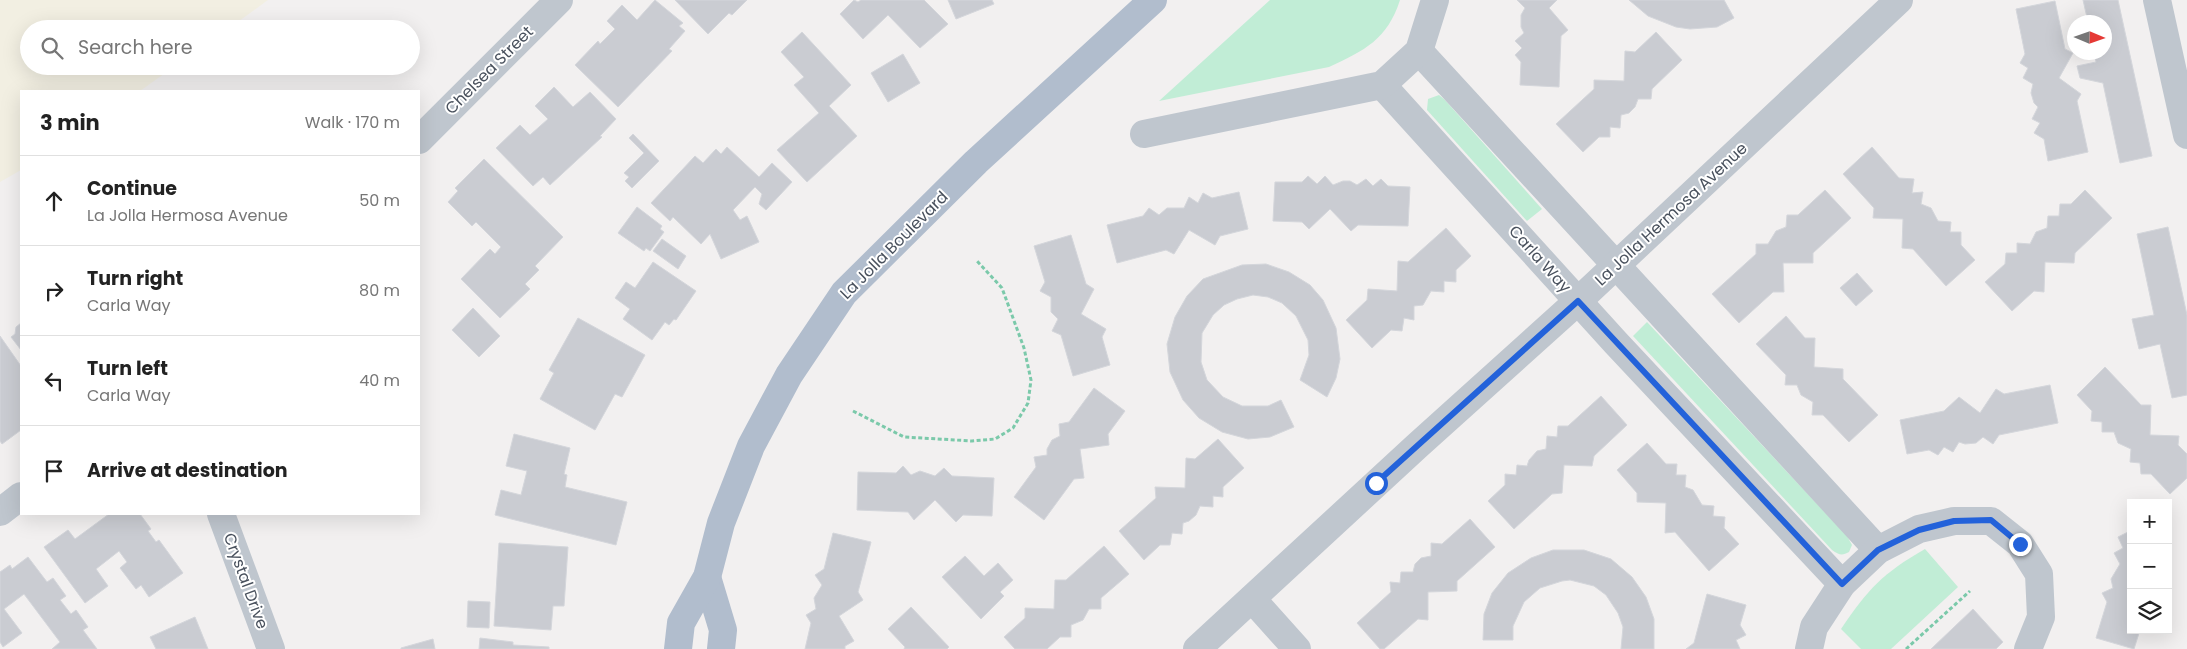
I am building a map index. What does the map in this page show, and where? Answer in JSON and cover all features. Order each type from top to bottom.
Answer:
[{"type":"main road","name":"La Jolla Boulevard","points":[[678,649],[681,623],[707,578],[721,524],[751,446],[789,375],[844,293],[976,162],[1153,0]]},
{"type":"main road","points":[[707,578],[723,630],[721,649]]},
{"type":"street","name":"Chelsea Street","points":[[420,139],[559,0]]},
{"type":"street","points":[[1144,134],[1382,85],[1418,51],[1435,0]]},
{"type":"street","name":"La Jolla Hermosa Avenue","points":[[1197,649],[1578,301],[1899,0]]},
{"type":"street","points":[[2156,0],[2187,135]]},
{"type":"street","points":[[1418,51],[1878,550]]},
{"type":"street","name":"Carla Way","points":[[1382,85],[1578,301],[1842,584]]},
{"type":"street","points":[[0,512],[20,497]]},
{"type":"street","name":"Crystal Drive","points":[[221,515],[272,649]]},
{"type":"street","points":[[1809,649],[1814,627],[1842,584],[1878,550],[1919,530],[1954,521],[1991,520],[2020,544],[2039,574],[2041,617],[2028,649]]},
{"type":"street","points":[[1252,599],[1297,649]]},
{"type":"path","points":[[853,410],[904,437],[972,442],[995,439],[1013,428],[1028,403],[1031,380],[1030,372],[1024,348],[1002,288],[977,261]]},
{"type":"path","points":[[1906,649],[1970,591]]},
{"type":"green space","points":[[1270,0],[1400,0],[1395,14],[1388,25],[1373,42],[1364,49],[1329,67],[1159,101]]},
{"type":"green space","points":[[1439,95],[1542,209],[1527,221],[1427,110],[1428,99]]},
{"type":"green space","points":[[1647,322],[1847,536],[1852,545],[1849,552],[1840,554],[1832,550],[1633,336]]},
{"type":"green space","points":[[1925,549],[1958,587],[1891,649],[1861,649],[1841,629],[1868,592],[1877,583],[1898,566]]},
{"type":"sand","points":[[0,0],[268,0],[240,20],[20,20],[20,75],[162,75],[141,90],[20,90],[20,171],[0,182]]},
{"type":"building","points":[[655,0],[683,23],[679,26],[685,31],[669,49],[672,51],[618,107],[575,65],[598,41],[600,44],[615,29],[607,21],[622,5],[637,20]]},
{"type":"building","points":[[675,0],[747,0],[732,15],[729,13],[708,34]]},
{"type":"building","points":[[854,0],[858,2],[861,0],[924,0],[948,24],[920,48],[888,15],[863,39],[840,14]]},
{"type":"building","points":[[948,0],[992,0],[994,4],[956,19]]},
{"type":"building","points":[[1517,0],[1557,0],[1549,8],[1568,30],[1561,36],[1559,87],[1520,85],[1521,62],[1515,55],[1522,48],[1515,41],[1524,33],[1521,27],[1521,15],[1525,8]]},
{"type":"building","points":[[1629,0],[1724,0],[1734,18],[1717,27],[1690,29],[1676,27],[1648,16]]},
{"type":"building","points":[[2083,0],[2118,0],[2152,156],[2120,163],[2103,83],[2080,78],[2077,66],[2096,62],[2096,60],[2112,60],[2112,15],[2086,15]]},
{"type":"building","points":[[2055,1],[2065,49],[2067,50],[2067,60],[2069,60],[2059,78],[2081,94],[2077,101],[2088,152],[2048,161],[2044,139],[2034,133],[2040,123],[2032,119],[2038,107],[2034,103],[2031,93],[2033,84],[2023,78],[2028,68],[2020,63],[2025,54],[2016,9]]},
{"type":"building","points":[[802,32],[851,85],[829,106],[857,136],[807,182],[777,150],[819,113],[794,85],[804,77],[781,52]]},
{"type":"building","points":[[1656,32],[1682,60],[1652,89],[1651,99],[1638,99],[1635,107],[1629,113],[1621,115],[1620,128],[1610,127],[1610,137],[1599,137],[1583,152],[1556,124],[1594,89],[1594,80],[1624,81],[1625,51],[1635,52]]},
{"type":"building","points":[[903,54],[920,83],[888,102],[871,73]]},
{"type":"building","points":[[554,87],[573,107],[590,92],[616,119],[600,136],[602,137],[550,185],[543,177],[533,186],[496,148],[520,125],[530,135],[548,119],[535,106]]},
{"type":"building","points":[[633,134],[659,161],[632,188],[625,181],[629,177],[624,173],[644,153],[629,138]]},
{"type":"building","points":[[727,147],[759,177],[772,163],[792,182],[766,210],[759,204],[762,194],[755,187],[733,210],[740,220],[747,216],[759,242],[721,259],[710,234],[701,244],[673,217],[670,221],[651,203],[695,156],[703,163],[716,149],[721,154]]},
{"type":"building","points":[[1872,147],[1899,178],[1914,179],[1912,193],[1923,192],[1921,204],[1931,208],[1938,221],[1951,222],[1950,232],[1961,232],[1961,245],[1975,260],[1946,286],[1913,249],[1902,248],[1903,219],[1873,218],[1874,208],[1843,174]]},
{"type":"building","points":[[484,159],[563,237],[535,266],[539,270],[525,284],[530,289],[500,318],[461,279],[490,249],[495,254],[501,247],[476,222],[472,226],[448,202],[458,191],[455,188]]},
{"type":"building","points":[[1308,176],[1317,184],[1325,176],[1333,185],[1343,181],[1350,181],[1357,185],[1366,179],[1373,186],[1381,179],[1388,186],[1410,187],[1408,226],[1358,225],[1351,231],[1330,209],[1309,229],[1302,222],[1273,221],[1275,182],[1302,182]]},
{"type":"building","points":[[1825,190],[1851,218],[1813,253],[1813,263],[1783,263],[1784,292],[1773,292],[1739,323],[1712,294],[1756,254],[1756,244],[1768,244],[1776,231],[1786,227],[1787,215],[1798,215]]},
{"type":"building","points":[[2085,190],[2112,218],[2075,253],[2074,263],[2045,262],[2044,292],[2034,291],[2012,311],[1985,282],[2005,264],[2006,253],[2017,253],[2017,243],[2030,244],[2036,232],[2047,228],[2048,216],[2059,216],[2060,204],[2071,204]]},
{"type":"building","points":[[1239,192],[1248,229],[1220,236],[1215,245],[1189,230],[1174,254],[1166,250],[1117,263],[1107,225],[1143,216],[1149,208],[1159,215],[1167,208],[1184,208],[1189,197],[1198,203],[1203,193],[1212,198]]},
{"type":"building","points":[[637,207],[662,226],[660,229],[664,232],[650,251],[646,248],[644,251],[618,233]]},
{"type":"building","points":[[2168,227],[2187,315],[2187,395],[2172,398],[2160,344],[2139,349],[2132,319],[2154,315],[2137,234]]},
{"type":"building","points":[[1446,228],[1471,256],[1456,270],[1456,282],[1444,281],[1444,292],[1431,291],[1423,305],[1414,306],[1414,320],[1404,318],[1402,331],[1391,330],[1372,348],[1346,320],[1367,300],[1368,289],[1397,291],[1398,261],[1408,262]]},
{"type":"building","points":[[1071,235],[1086,284],[1094,289],[1081,314],[1106,329],[1102,337],[1110,365],[1073,376],[1061,335],[1052,331],[1058,319],[1051,312],[1051,297],[1040,291],[1045,282],[1034,246]]},
{"type":"building","points":[[662,239],[686,256],[678,269],[653,251]]},
{"type":"building","points":[[653,262],[696,291],[676,320],[674,319],[669,325],[665,322],[652,340],[623,319],[630,309],[615,298],[626,282],[635,288]]},
{"type":"building","points":[[1266,264],[1289,272],[1310,285],[1323,300],[1336,328],[1340,359],[1336,378],[1327,397],[1300,380],[1309,355],[1308,340],[1296,316],[1282,303],[1268,297],[1253,295],[1224,305],[1213,315],[1202,333],[1201,362],[1207,380],[1223,397],[1242,406],[1268,406],[1281,400],[1294,427],[1270,437],[1248,439],[1222,432],[1199,418],[1183,400],[1170,372],[1167,344],[1175,317],[1187,296],[1203,279],[1242,265]]},
{"type":"building","points":[[1857,273],[1873,291],[1856,306],[1840,288]]},
{"type":"building","points":[[473,308],[500,336],[479,357],[452,330]]},
{"type":"building","points":[[1786,316],[1805,338],[1815,338],[1814,367],[1843,369],[1843,379],[1878,415],[1849,442],[1823,415],[1812,415],[1813,402],[1801,395],[1797,385],[1785,385],[1786,375],[1756,344]]},
{"type":"building","points":[[578,318],[645,355],[622,397],[615,394],[595,430],[540,399],[554,373],[549,370]]},
{"type":"building","points":[[20,324],[20,349],[11,337],[15,334],[16,327]]},
{"type":"building","points":[[0,336],[20,365],[20,431],[2,444],[0,441]]},
{"type":"building","points":[[2105,367],[2141,405],[2151,405],[2150,435],[2179,436],[2178,445],[2187,454],[2187,478],[2170,494],[2151,474],[2141,474],[2140,463],[2130,462],[2131,449],[2118,443],[2114,432],[2102,432],[2102,422],[2091,421],[2092,411],[2077,395]]},
{"type":"building","points":[[2050,385],[2058,423],[1999,435],[1993,444],[1983,437],[1976,443],[1965,444],[1959,442],[1953,452],[1944,447],[1938,455],[1929,450],[1907,454],[1900,420],[1944,411],[1959,397],[1980,413],[1996,389],[2004,394]]},
{"type":"building","points":[[1094,388],[1125,411],[1108,434],[1109,445],[1080,449],[1084,478],[1074,479],[1044,520],[1014,497],[1036,467],[1034,457],[1047,455],[1047,449],[1052,440],[1060,436],[1059,424],[1069,422]]},
{"type":"building","points":[[1601,396],[1627,425],[1594,456],[1592,466],[1564,465],[1562,493],[1552,494],[1514,529],[1488,501],[1505,485],[1505,474],[1516,475],[1517,465],[1527,466],[1529,460],[1537,451],[1546,449],[1547,436],[1557,437],[1558,426],[1568,426]]},
{"type":"building","points":[[514,434],[570,448],[564,474],[567,475],[565,487],[627,502],[616,545],[495,515],[501,490],[521,495],[527,471],[506,466]]},
{"type":"building","points":[[1218,439],[1244,468],[1223,487],[1223,497],[1213,496],[1213,507],[1200,506],[1196,515],[1183,523],[1182,534],[1172,533],[1170,545],[1160,545],[1144,560],[1119,531],[1156,498],[1155,487],[1185,488],[1186,458],[1195,459]]},
{"type":"building","points":[[1647,443],[1666,464],[1677,464],[1676,475],[1686,475],[1685,487],[1693,490],[1702,505],[1714,506],[1713,516],[1725,517],[1724,528],[1739,544],[1709,571],[1675,532],[1665,533],[1666,503],[1637,502],[1637,493],[1617,470]]},
{"type":"building","points":[[903,466],[911,475],[920,471],[935,476],[944,468],[952,476],[994,478],[992,516],[963,515],[956,522],[935,500],[914,520],[908,512],[857,510],[858,472],[896,473]]},
{"type":"building","points":[[108,515],[141,515],[151,529],[148,531],[156,542],[159,540],[183,573],[149,597],[141,585],[136,589],[120,568],[127,562],[119,551],[96,569],[108,586],[85,603],[44,547],[68,530],[75,539]]},
{"type":"building","points":[[1470,519],[1495,547],[1457,581],[1457,591],[1428,592],[1428,620],[1418,619],[1384,649],[1380,649],[1357,623],[1391,592],[1390,582],[1400,583],[1401,572],[1413,572],[1415,564],[1421,558],[1431,556],[1431,543],[1442,544]]},
{"type":"building","points":[[2127,532],[2127,634],[2139,634],[2134,649],[2096,638],[2107,602],[2102,593],[2113,588],[2111,579],[2120,564],[2114,553],[2123,548],[2118,537]]},
{"type":"building","points":[[833,533],[871,542],[858,592],[863,600],[839,616],[854,641],[845,646],[845,649],[805,649],[811,623],[806,615],[816,609],[814,598],[822,585],[815,575],[824,569]]},
{"type":"building","points":[[499,543],[568,547],[564,606],[553,606],[551,630],[494,626]]},
{"type":"building","points":[[1104,546],[1129,574],[1101,598],[1101,609],[1089,609],[1083,620],[1071,625],[1071,637],[1060,637],[1047,649],[1015,649],[1004,637],[1025,618],[1025,608],[1054,609],[1055,580],[1066,580]]},
{"type":"building","points":[[1553,550],[1584,550],[1611,559],[1632,577],[1646,597],[1654,619],[1654,649],[1621,649],[1623,627],[1618,613],[1606,595],[1594,586],[1570,580],[1540,588],[1524,602],[1513,626],[1513,640],[1483,640],[1484,614],[1492,593],[1508,573],[1531,558]]},
{"type":"building","points":[[965,556],[984,576],[998,563],[1013,580],[1000,592],[1004,596],[981,619],[942,577]]},
{"type":"building","points":[[28,557],[47,582],[53,578],[66,596],[60,600],[71,614],[76,610],[88,627],[83,630],[97,649],[52,649],[60,642],[24,594],[4,609],[22,633],[3,647],[0,642],[0,572],[10,565],[12,569]]},
{"type":"building","points":[[1707,594],[1746,605],[1740,625],[1746,635],[1736,640],[1740,649],[1686,649],[1694,643]]},
{"type":"building","points":[[468,601],[490,602],[489,628],[467,627]]},
{"type":"building","points":[[911,607],[949,647],[947,649],[904,649],[905,647],[888,629]]},
{"type":"building","points":[[1973,609],[2003,642],[1996,649],[1931,649]]},
{"type":"building","points":[[195,617],[208,649],[156,649],[150,637]]},
{"type":"building","points":[[480,638],[513,642],[513,645],[549,647],[549,649],[479,649]]},
{"type":"building","points":[[433,639],[435,649],[401,649],[401,648]]},
{"type":"route","points":[[1376,483],[1578,301],[1842,584],[1878,550],[1919,530],[1954,521],[1991,520],[2020,544]]}]
